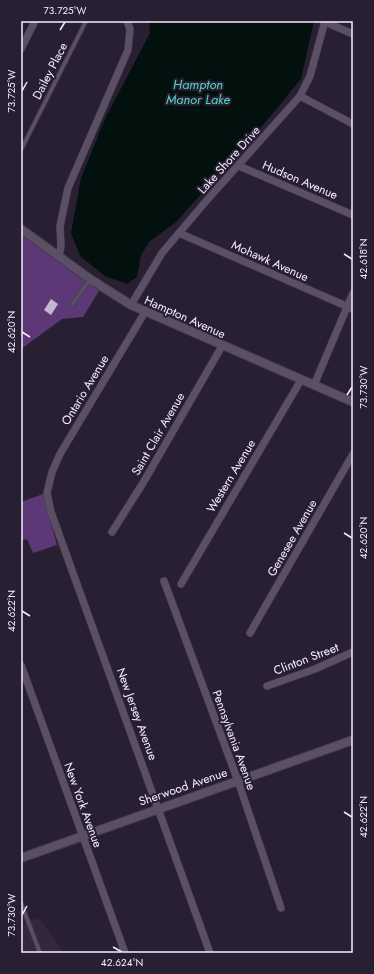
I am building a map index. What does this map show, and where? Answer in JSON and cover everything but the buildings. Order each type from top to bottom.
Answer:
[{"type":"street","points":[[21,49],[35,21]]},
{"type":"street","points":[[59,256],[61,246],[60,226],[68,188],[128,50],[130,29],[127,21]]},
{"type":"street","points":[[325,22],[353,34]]},
{"type":"street","name":"Lake Shore Drive","points":[[131,305],[162,253],[300,96],[310,76],[325,22]]},
{"type":"street","points":[[300,96],[353,124]]},
{"type":"street","name":"Hudson Avenue","points":[[239,166],[353,215]]},
{"type":"street","name":"Hampton Avenue","points":[[21,229],[90,279],[131,305],[353,402]]},
{"type":"street","name":"Mohawk Avenue","points":[[179,233],[350,308]]},
{"type":"street","points":[[314,385],[350,308],[353,293]]},
{"type":"street","name":"Ontario Avenue","points":[[49,482],[60,454],[145,312]]},
{"type":"street","name":"Saint Clair Avenue","points":[[112,532],[143,483],[222,346]]},
{"type":"street","name":"Western Avenue","points":[[181,584],[302,380]]},
{"type":"street","name":"Genesee Avenue","points":[[250,633],[353,454]]},
{"type":"street","name":"New Jersey Avenue","points":[[49,482],[47,493],[52,512],[160,808],[210,953]]},
{"type":"street","name":"Pennsylvania Avenue","points":[[164,582],[238,781],[281,908]]},
{"type":"street","name":"Clinton Street","points":[[267,686],[315,669],[353,652]]},
{"type":"street","name":"New York Avenue","points":[[21,665],[125,953]]},
{"type":"street","name":"Sherwood Avenue","points":[[21,858],[353,740]]},
{"type":"lane","name":"Dailey Place","points":[[21,150],[86,21]]},
{"type":"lane","points":[[72,305],[90,279]]},
{"type":"lane","points":[[21,903],[40,953]]},
{"type":"shaded area","points":[[21,234],[99,291],[83,317],[62,319],[21,349]]},
{"type":"shaded area","points":[[43,494],[57,545],[33,553],[27,539],[21,541],[21,502]]},
{"type":"shaded area","points":[[38,918],[64,953],[21,953],[21,924]]},
{"type":"water","name":"Hampton Manor Lake","points":[[149,21],[314,21],[301,79],[263,125],[176,222],[149,242],[141,255],[137,277],[127,284],[105,276],[80,256],[71,233],[81,178],[104,121],[150,33]]}]
